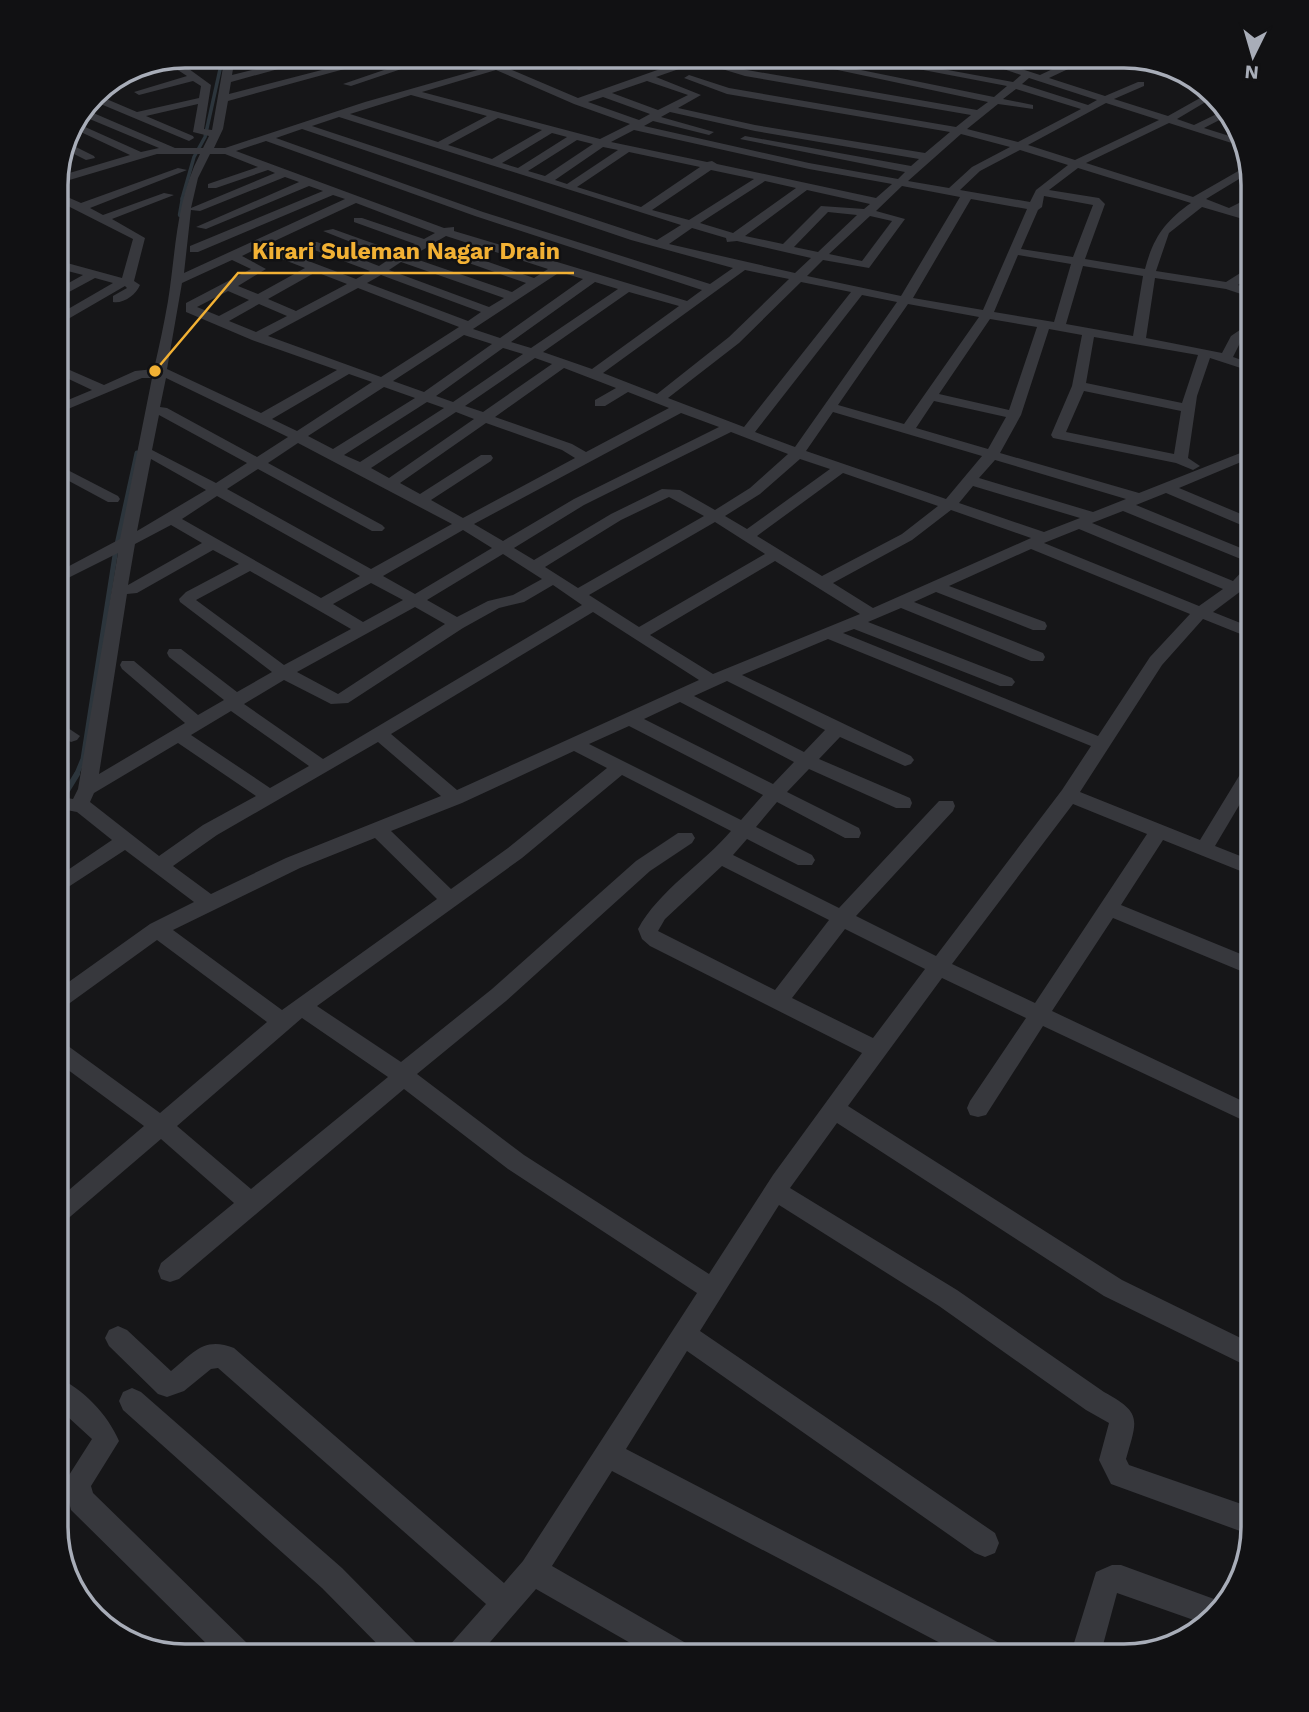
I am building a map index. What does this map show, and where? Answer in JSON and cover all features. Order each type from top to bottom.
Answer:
[{"type":"street","points":[[226,76],[250,68]]},
{"type":"street","points":[[226,76],[263,68]]},
{"type":"street","points":[[226,76],[276,68]]},
{"type":"street","points":[[226,76],[315,74],[338,68]]},
{"type":"street","points":[[348,84],[397,68]]},
{"type":"street","points":[[399,68],[437,85]]},
{"type":"street","points":[[69,177],[171,149],[226,151],[492,68]]},
{"type":"street","points":[[501,68],[523,74],[578,102],[637,125],[729,149],[1036,207]]},
{"type":"street","points":[[578,102],[672,69]]},
{"type":"street","points":[[694,69],[735,82],[974,117]]},
{"type":"street","points":[[732,69],[974,117]]},
{"type":"street","points":[[781,110],[826,69]]},
{"type":"street","points":[[843,69],[1029,107]]},
{"type":"street","points":[[925,69],[1014,85],[1089,108]]},
{"type":"street","points":[[1013,69],[1231,140]]},
{"type":"street","points":[[1041,78],[1059,69]]},
{"type":"street","points":[[170,70],[195,77],[206,85],[198,129],[209,133]]},
{"type":"street","points":[[315,74],[360,89]]},
{"type":"street","points":[[659,399],[734,340],[898,183],[948,138],[1028,74]]},
{"type":"street","points":[[209,902],[86,811],[80,803],[87,789],[119,547],[177,281],[186,205],[200,151],[209,133],[226,76]]},
{"type":"street","points":[[139,92],[195,77]]},
{"type":"street","points":[[547,180],[601,143],[696,94],[646,77]]},
{"type":"street","points":[[690,78],[722,90],[958,130],[1020,145],[1241,214]]},
{"type":"street","points":[[951,192],[976,169],[1106,99],[1141,84]]},
{"type":"street","points":[[623,86],[636,91]]},
{"type":"street","points":[[412,92],[626,149],[878,202]]},
{"type":"street","points":[[602,93],[755,128],[927,157]]},
{"type":"street","points":[[372,94],[384,100]]},
{"type":"street","points":[[658,99],[669,109],[741,138],[913,170]]},
{"type":"street","points":[[138,115],[203,100]]},
{"type":"street","points":[[908,429],[987,314],[1036,207],[1040,192],[1048,183],[1203,100]]},
{"type":"street","points":[[105,102],[189,138]]},
{"type":"street","points":[[737,102],[948,138]]},
{"type":"street","points":[[669,109],[766,119],[938,147]]},
{"type":"street","points":[[340,114],[642,211],[820,257],[865,265],[899,219],[826,207],[786,248]]},
{"type":"street","points":[[441,145],[496,115]]},
{"type":"street","points":[[92,116],[171,149]]},
{"type":"street","points":[[1194,129],[1218,117]]},
{"type":"street","points":[[642,211],[708,168],[766,119]]},
{"type":"street","points":[[302,126],[660,244],[743,266],[905,300],[1139,339],[1226,357],[1241,364]]},
{"type":"street","points":[[83,129],[139,156]]},
{"type":"street","points":[[493,163],[552,129]]},
{"type":"street","points":[[1222,137],[1229,133]]},
{"type":"street","points":[[520,172],[576,136]]},
{"type":"street","points":[[266,138],[479,214],[712,289]]},
{"type":"street","points":[[569,187],[626,149]]},
{"type":"street","points":[[74,150],[90,158]]},
{"type":"street","points":[[226,151],[444,232],[691,306]]},
{"type":"street","points":[[212,186],[268,167]]},
{"type":"street","points":[[79,208],[182,170]]},
{"type":"street","points":[[196,209],[284,173]]},
{"type":"street","points":[[1139,339],[1151,273],[1165,229],[1200,200],[1240,174]]},
{"type":"street","points":[[660,244],[761,179]]},
{"type":"street","points":[[202,227],[308,182]]},
{"type":"street","points":[[708,257],[803,188]]},
{"type":"street","points":[[194,249],[331,191]]},
{"type":"street","points":[[821,583],[907,537],[949,505],[993,453],[1014,415],[1078,261],[1098,202],[1040,192]]},
{"type":"street","points":[[102,219],[168,195]]},
{"type":"street","points":[[159,866],[210,830],[379,733],[755,491],[798,453],[905,300],[967,195]]},
{"type":"street","points":[[177,281],[355,200]]},
{"type":"street","points":[[69,202],[139,239],[125,283],[69,315]]},
{"type":"street","points":[[1232,211],[1241,206]]},
{"type":"street","points":[[257,337],[479,214]]},
{"type":"street","points":[[358,220],[536,283]]},
{"type":"street","points":[[329,231],[514,297]]},
{"type":"street","points":[[257,245],[502,343],[593,374],[798,453],[949,505],[1038,540],[1199,614],[1241,630]]},
{"type":"street","points":[[313,245],[491,312]]},
{"type":"street","points":[[1014,251],[1241,290]]},
{"type":"street","points":[[233,256],[291,280]]},
{"type":"street","points":[[593,374],[743,266]]},
{"type":"street","points":[[70,268],[95,273],[135,287],[117,299]]},
{"type":"street","points":[[218,322],[313,268]]},
{"type":"street","points":[[69,573],[171,519],[558,268]]},
{"type":"street","points":[[260,269],[189,308],[257,337],[567,447],[586,458]]},
{"type":"street","points":[[69,288],[95,273]]},
{"type":"street","points":[[1228,286],[1241,277]]},
{"type":"street","points":[[334,455],[425,397],[593,278]]},
{"type":"street","points":[[228,286],[297,316]]},
{"type":"street","points":[[361,468],[455,407],[627,288]]},
{"type":"street","points":[[87,789],[283,672],[413,601],[579,502],[739,430],[858,291]]},
{"type":"street","points":[[1089,331],[1079,386],[1058,434],[1180,460],[1204,472]]},
{"type":"street","points":[[1226,357],[1241,335]]},
{"type":"street","points":[[1180,460],[1188,408],[1205,352]]},
{"type":"street","points":[[390,484],[483,416],[562,363]]},
{"type":"street","points":[[261,419],[347,369]]},
{"type":"street","points":[[69,405],[156,372],[361,468],[554,578],[638,635],[720,677],[905,760]]},
{"type":"street","points":[[69,374],[104,390]]},
{"type":"street","points":[[1079,386],[1188,408]]},
{"type":"street","points":[[600,403],[627,387]]},
{"type":"street","points":[[931,396],[1014,415]]},
{"type":"street","points":[[320,604],[681,407]]},
{"type":"street","points":[[830,407],[1142,499]]},
{"type":"street","points":[[162,411],[377,528]]},
{"type":"street","points":[[153,454],[457,624]]},
{"type":"street","points":[[68,993],[157,929],[293,863],[455,798],[720,677],[872,615],[1038,540],[1241,457]]},
{"type":"street","points":[[421,501],[486,458]]},
{"type":"street","points":[[747,536],[841,468]]},
{"type":"street","points":[[69,475],[113,499]]},
{"type":"street","points":[[969,480],[1086,520],[1235,588]]},
{"type":"street","points":[[1167,488],[1241,520]]},
{"type":"street","points":[[534,567],[617,517],[667,492],[675,493],[872,615]]},
{"type":"street","points":[[1124,506],[1241,554]]},
{"type":"street","points":[[171,519],[362,628]]},
{"type":"street","points":[[131,590],[214,543]]},
{"type":"street","points":[[638,635],[776,554]]},
{"type":"street","points":[[251,564],[187,599],[188,603],[283,672],[332,699],[342,699],[457,624],[494,604],[518,599],[554,578]]},
{"type":"street","points":[[470,1644],[533,1571],[776,1191],[877,1050],[1069,795],[1156,661],[1199,614],[1241,582]]},
{"type":"street","points":[[935,586],[1039,626]]},
{"type":"street","points":[[900,602],[1037,657]]},
{"type":"street","points":[[852,622],[1006,682]]},
{"type":"street","points":[[828,633],[970,688],[1102,744]]},
{"type":"street","points":[[175,653],[322,767]]},
{"type":"street","points":[[128,665],[196,723]]},
{"type":"street","points":[[681,696],[807,761],[903,803]]},
{"type":"street","points":[[630,719],[852,833]]},
{"type":"street","points":[[837,729],[774,794],[720,857],[658,914],[648,929],[649,934],[877,1050]]},
{"type":"street","points":[[379,733],[455,798]]},
{"type":"street","points":[[177,734],[270,797]]},
{"type":"street","points":[[575,744],[805,860]]},
{"type":"street","points":[[68,1205],[301,1006],[515,853],[620,767]]},
{"type":"street","points":[[1204,849],[1241,786]]},
{"type":"street","points":[[1069,795],[1241,864]]},
{"type":"street","points":[[778,1001],[842,918],[946,806]]},
{"type":"street","points":[[377,828],[450,900]]},
{"type":"street","points":[[978,1108],[1159,831]]},
{"type":"street","points":[[170,1271],[499,995],[643,866],[685,838]]},
{"type":"street","points":[[68,879],[126,840]]},
{"type":"street","points":[[720,857],[939,967],[1241,1110]]},
{"type":"street","points":[[1108,908],[1241,963]]},
{"type":"street","points":[[157,929],[282,1022]]},
{"type":"street","points":[[301,1006],[402,1076],[516,1162],[713,1290]]},
{"type":"street","points":[[68,1058],[161,1126],[251,1203]]},
{"type":"street","points":[[834,1109],[1113,1288],[1241,1351]]},
{"type":"street","points":[[776,1191],[948,1298],[1095,1401],[1119,1414],[1123,1424],[1112,1460],[1120,1475],[1241,1518]]},
{"type":"street","points":[[684,1334],[985,1543]]},
{"type":"street","points":[[118,1338],[167,1385],[179,1381],[209,1355],[216,1353],[225,1357],[506,1603]]},
{"type":"street","points":[[68,1399],[99,1426],[106,1441],[77,1483],[81,1500],[228,1644]]},
{"type":"street","points":[[132,1401],[332,1578],[398,1644]]},
{"type":"street","points":[[608,1454],[972,1644]]},
{"type":"street","points":[[533,1571],[660,1644]]},
{"type":"street","points":[[1088,1644],[1106,1582],[1112,1579],[1121,1578],[1206,1610]]},
{"type":"waterway","points":[[182,199],[194,157],[205,137],[220,68]]},
{"type":"waterway","points":[[180,215],[183,198]]},
{"type":"waterway","points":[[76,775],[83,759],[116,549],[137,453]]},
{"type":"waterway","points":[[69,788],[76,775]]},
{"type":"place","name":"Kirari Suleman Nagar Drain","points":[[155,371]]}]
